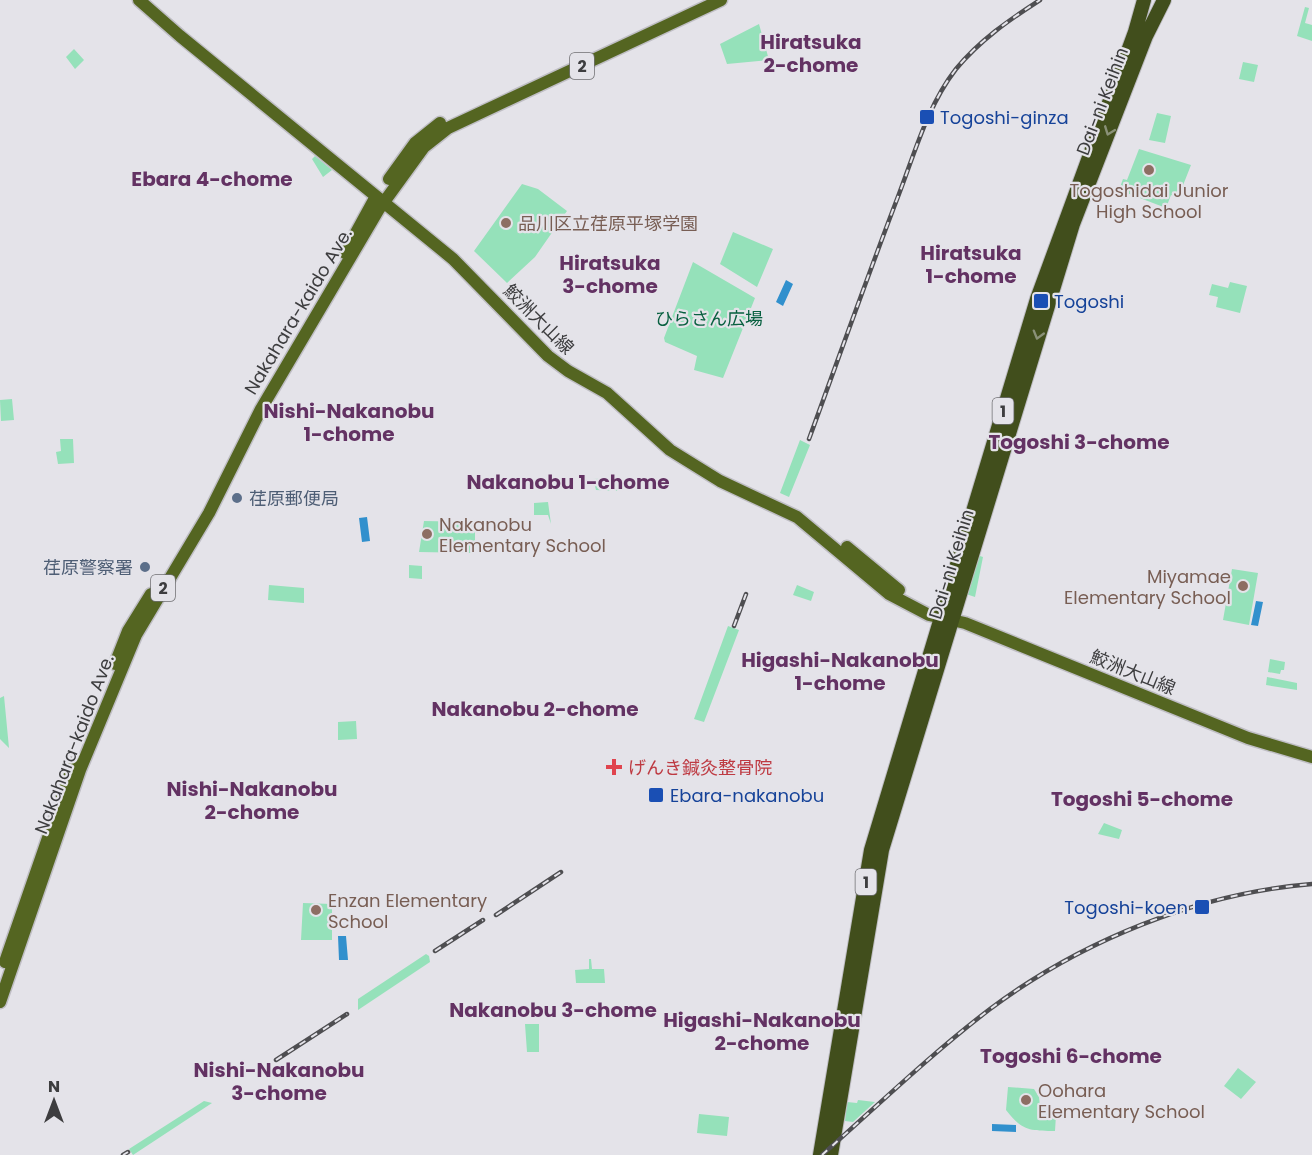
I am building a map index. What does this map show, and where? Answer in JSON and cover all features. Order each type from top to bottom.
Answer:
[{"type":"highway","name":"Dai-ni Keihin","points":[[1141,34],[1144,0]]},
{"type":"highway","points":[[1141,34],[1150,0]]},
{"type":"highway","points":[[1141,34],[1158,0]]},
{"type":"highway","name":"Dai-ni Keihin","points":[[831,1155],[882,850],[1037,299],[1141,34],[1164,0]]},
{"type":"highway","name":"Dai-ni Keihin","points":[[820,1155],[871,850],[948,618]]},
{"type":"main road","name":"鮫洲大山線","points":[[139,0],[180,36],[383,195]]},
{"type":"main road","name":"鮫洲大山線","points":[[146,0],[234,75],[383,195],[462,266],[548,356],[568,371],[607,393],[670,450],[720,481],[797,518],[889,594],[929,615],[948,618],[1248,738],[1312,757]]},
{"type":"main road","name":"Nakahara-kaido Ave.","points":[[0,1002],[80,770],[133,643],[209,513],[261,409],[409,150],[439,124],[647,30],[707,0]]},
{"type":"main road","name":"Nakahara-kaido Ave.","points":[[0,977],[57,805],[128,631],[205,507],[261,396],[383,195],[424,147],[448,128],[721,0]]},
{"type":"green space","points":[[1305,7],[1309,8],[1305,23],[1312,25],[1312,41],[1297,36]]},
{"type":"green space","points":[[759,24],[769,60],[727,64],[720,44]]},
{"type":"green space","points":[[74,49],[84,60],[75,69],[66,57]]},
{"type":"green space","points":[[1243,62],[1258,65],[1254,82],[1239,79]]},
{"type":"green space","points":[[1157,113],[1171,116],[1165,143],[1149,140]]},
{"type":"green space","points":[[1139,149],[1191,165],[1178,198],[1171,195],[1166,208],[1119,190],[1123,179],[1127,180]]},
{"type":"green space","points":[[315,156],[332,170],[323,177],[312,159]]},
{"type":"green space","points":[[522,184],[538,189],[567,211],[535,257],[507,283],[474,251]]},
{"type":"green space","points":[[733,232],[773,249],[757,287],[720,264]]},
{"type":"green space","name":"ひらさん広場","points":[[693,262],[755,298],[723,378],[694,370],[697,356],[665,342],[664,338]]},
{"type":"green space","points":[[1230,282],[1247,286],[1240,313],[1216,307],[1218,297],[1209,295],[1212,284],[1228,288]]},
{"type":"green space","points":[[12,399],[14,420],[1,421],[0,400]]},
{"type":"green space","points":[[60,439],[73,439],[74,463],[58,464],[56,452],[61,451]]},
{"type":"green space","points":[[800,440],[810,445],[789,497],[780,493]]},
{"type":"green space","points":[[622,478],[623,490],[619,491],[596,490],[593,479]]},
{"type":"green space","points":[[548,502],[551,524],[548,515],[534,515],[534,503]]},
{"type":"green space","points":[[424,521],[475,522],[475,553],[419,552]]},
{"type":"green space","points":[[977,555],[983,557],[975,597],[966,594]]},
{"type":"green space","points":[[409,565],[422,566],[422,579],[409,578]]},
{"type":"green space","points":[[1232,569],[1258,573],[1249,625],[1223,620]]},
{"type":"green space","points":[[269,585],[304,588],[304,603],[268,600]]},
{"type":"green space","points":[[797,585],[814,592],[811,601],[793,595]]},
{"type":"green space","points":[[728,626],[739,630],[704,722],[694,719]]},
{"type":"green space","points":[[1270,659],[1285,662],[1284,670],[1281,670],[1280,674],[1268,672]]},
{"type":"green space","points":[[1267,677],[1297,683],[1297,690],[1266,685]]},
{"type":"green space","points":[[4,696],[9,748],[0,739],[0,698]]},
{"type":"green space","points":[[356,721],[357,739],[338,740],[338,722]]},
{"type":"green space","points":[[1104,823],[1122,830],[1119,839],[1098,834]]},
{"type":"green space","points":[[303,903],[332,904],[332,940],[301,940]]},
{"type":"green space","points":[[426,954],[430,962],[358,1010],[358,999]]},
{"type":"green space","points":[[589,959],[591,959],[592,969],[604,969],[605,983],[576,983],[575,970],[589,969]]},
{"type":"green space","points":[[525,1024],[539,1024],[539,1052],[527,1052]]},
{"type":"green space","points":[[1238,1068],[1256,1082],[1241,1099],[1224,1086]]},
{"type":"green space","points":[[1008,1087],[1034,1089],[1039,1097],[1040,1106],[1056,1115],[1055,1131],[1033,1130],[1017,1122],[1006,1110]]},
{"type":"green space","points":[[858,1100],[875,1102],[853,1122],[845,1121],[847,1102],[857,1103]]},
{"type":"green space","points":[[204,1101],[212,1103],[133,1155],[129,1149]]},
{"type":"green space","points":[[699,1114],[729,1117],[727,1136],[697,1133]]},
{"type":"water","points":[[786,280],[793,284],[783,306],[776,302]]},
{"type":"water","points":[[367,517],[370,541],[362,542],[359,518]]},
{"type":"water","points":[[1256,601],[1263,602],[1258,626],[1251,625]]},
{"type":"water","points":[[338,936],[346,936],[348,960],[339,960]]},
{"type":"water","points":[[992,1124],[1016,1125],[1016,1132],[992,1131]]},
{"type":"railway","points":[[809,439],[930,113],[946,83],[975,49],[1006,23],[1040,0]]},
{"type":"railway","points":[[734,626],[746,594]]},
{"type":"railway","points":[[496,915],[561,872]]},
{"type":"railway","points":[[822,1155],[968,1026],[1025,984],[1063,962],[1142,924],[1184,910],[1269,889],[1312,884]]},
{"type":"railway","points":[[435,951],[483,920]]},
{"type":"railway","points":[[276,1060],[347,1014]]},
{"type":"railway","points":[[123,1155],[128,1152]]},
{"type":"place","name":"Togoshi-ginza","points":[[927,117]]},
{"type":"place","name":"Togoshidai Junior High School","points":[[1149,170]]},
{"type":"place","name":"品川区立荏原平塚学園","points":[[506,223]]},
{"type":"place","name":"Togoshi","points":[[1041,301]]},
{"type":"place","name":"荏原郵便局","points":[[237,498]]},
{"type":"place","name":"Nakanobu Elementary School","points":[[427,534]]},
{"type":"place","name":"荏原警察署","points":[[145,567]]},
{"type":"place","name":"Miyamae Elementary School","points":[[1243,586]]},
{"type":"place","name":"げんき鍼灸整骨院","points":[[614,767]]},
{"type":"place","name":"Ebara-nakanobu","points":[[656,795]]},
{"type":"place","name":"Togoshi-koen","points":[[1202,907]]},
{"type":"place","name":"Enzan Elementary School","points":[[316,910]]},
{"type":"place","name":"Oohara Elementary School","points":[[1026,1100]]},
{"type":"district","name":"Hiratsuka 2-chome","points":[[811,54]]},
{"type":"district","name":"Ebara 4-chome","points":[[212,179]]},
{"type":"district","name":"Hiratsuka 1-chome","points":[[971,264]]},
{"type":"district","name":"Hiratsuka 3-chome","points":[[610,274]]},
{"type":"district","name":"Nishi-Nakanobu 1-chome","points":[[349,422]]},
{"type":"district","name":"Togoshi 3-chome","points":[[1079,442]]},
{"type":"district","name":"Nakanobu 1-chome","points":[[568,482]]},
{"type":"district","name":"Higashi-Nakanobu 1-chome","points":[[840,672]]},
{"type":"district","name":"Nakanobu 2-chome","points":[[535,709]]},
{"type":"district","name":"Togoshi 5-chome","points":[[1142,799]]},
{"type":"district","name":"Nishi-Nakanobu 2-chome","points":[[252,800]]},
{"type":"district","name":"Nakanobu 3-chome","points":[[553,1010]]},
{"type":"district","name":"Higashi-Nakanobu 2-chome","points":[[762,1032]]},
{"type":"district","name":"Togoshi 6-chome","points":[[1071,1056]]},
{"type":"district","name":"Nishi-Nakanobu 3-chome","points":[[279,1082]]}]
